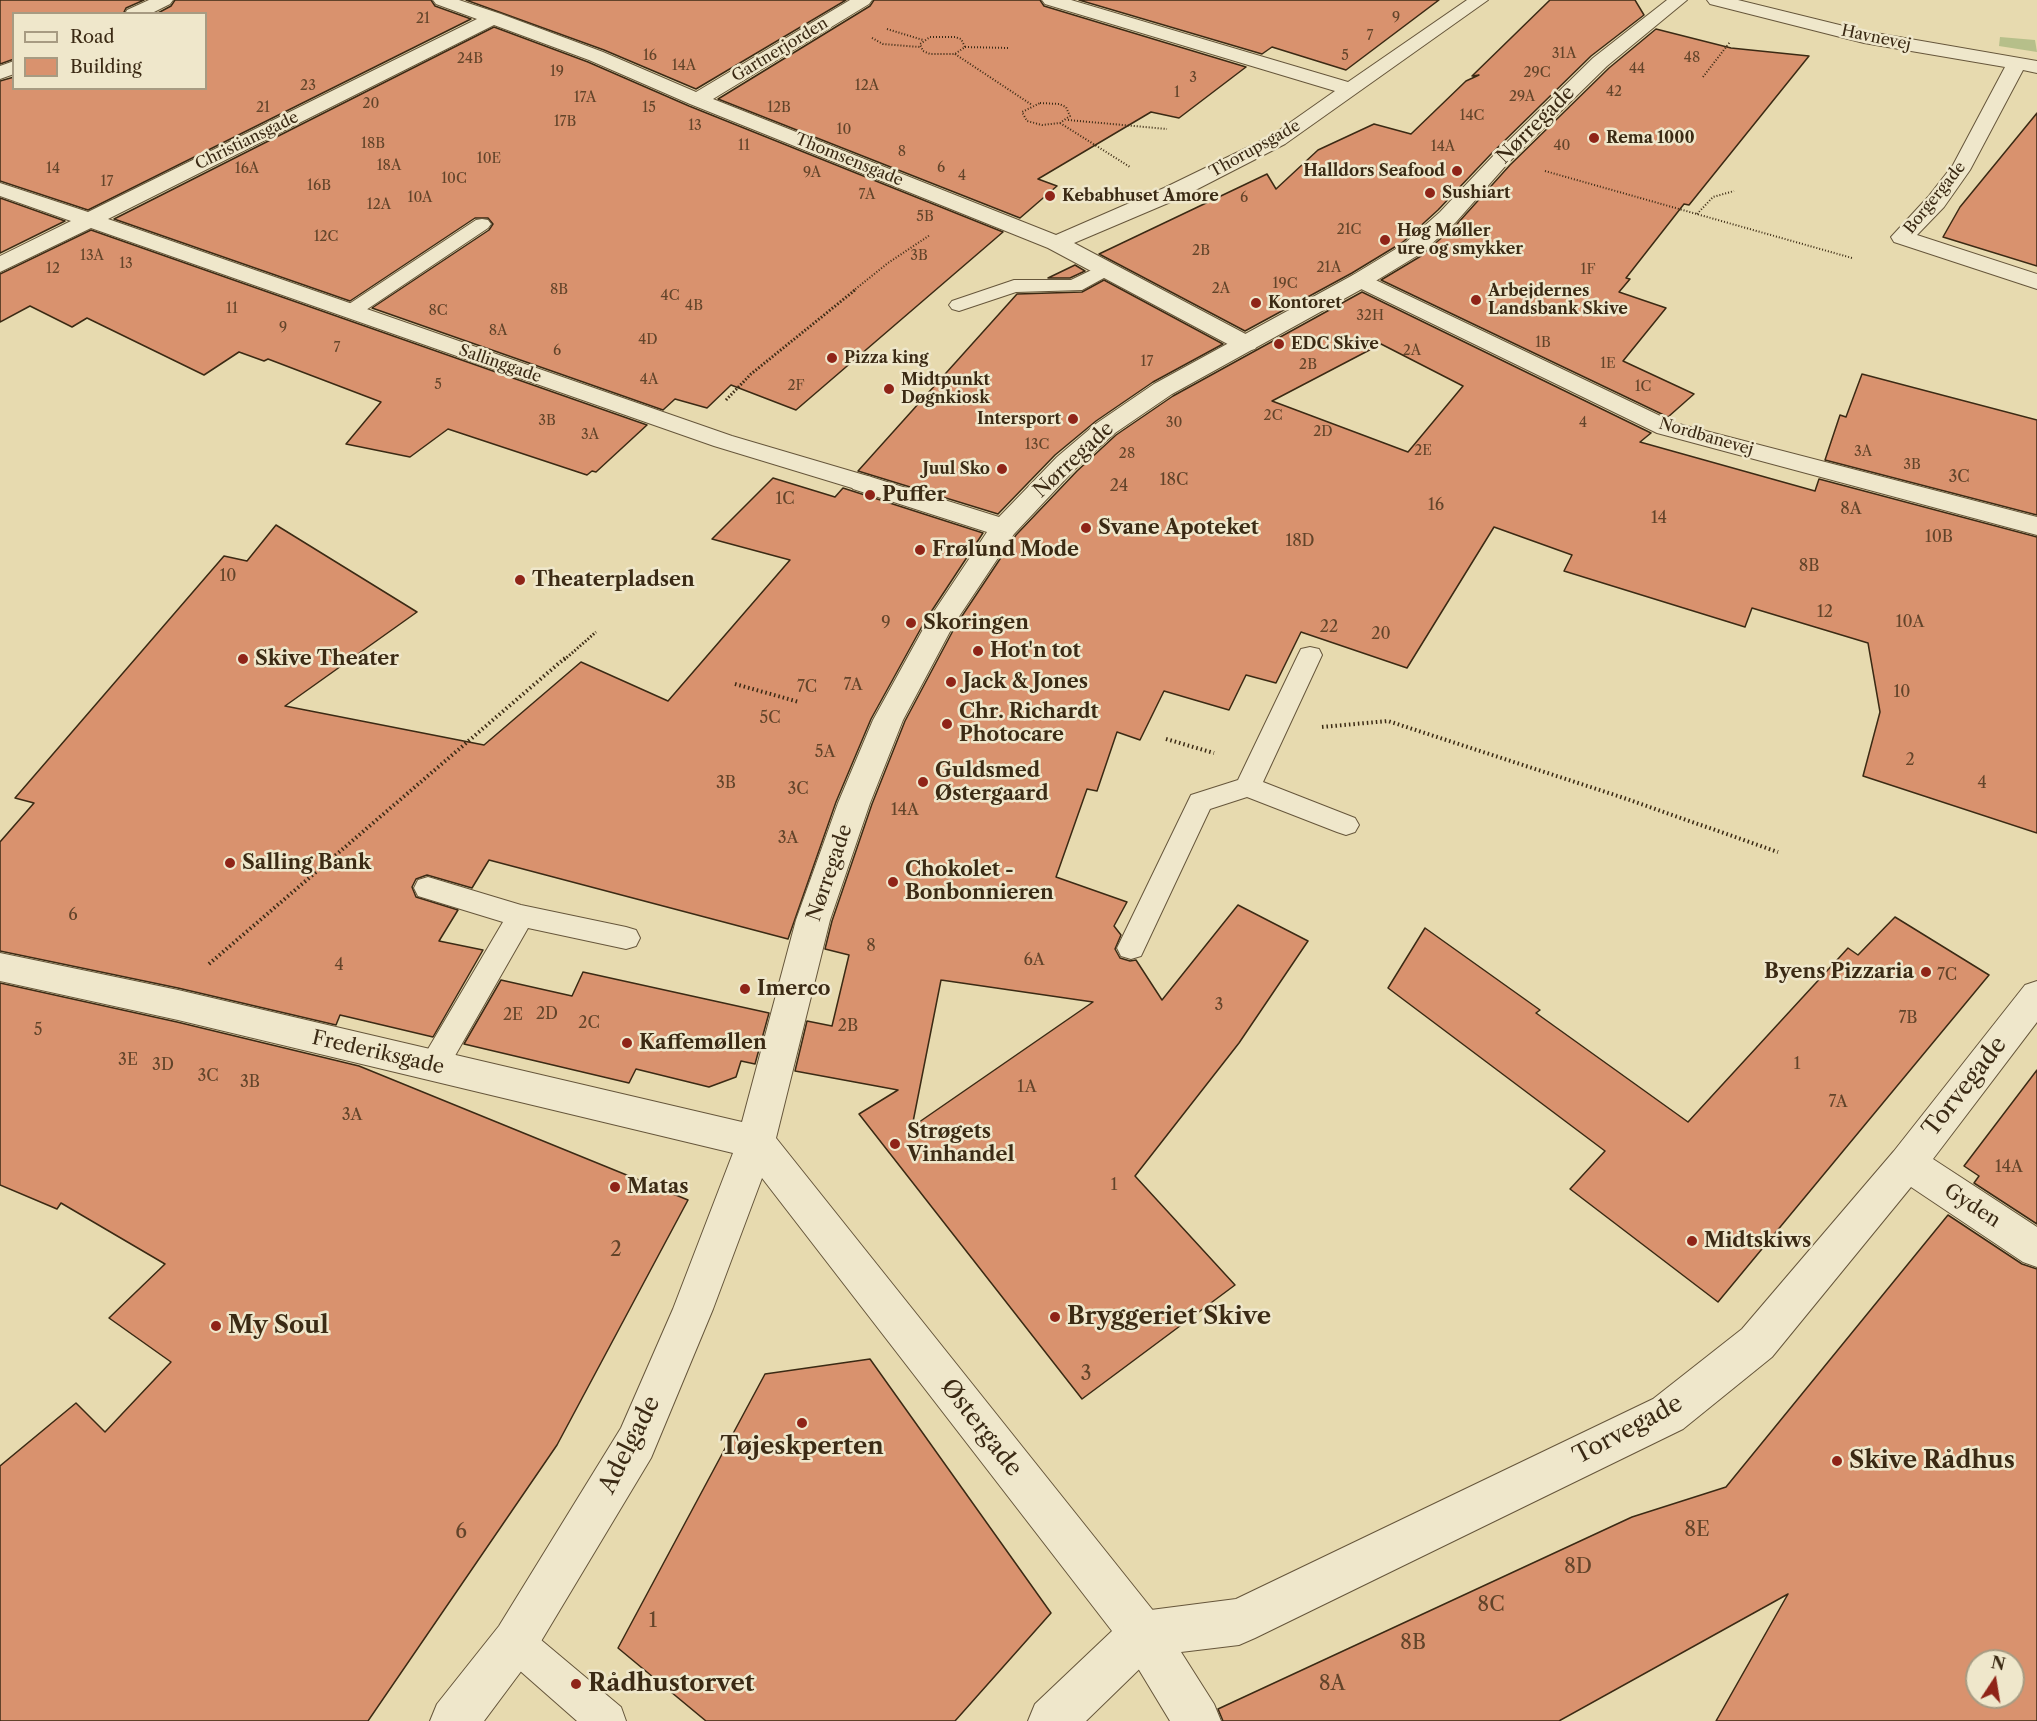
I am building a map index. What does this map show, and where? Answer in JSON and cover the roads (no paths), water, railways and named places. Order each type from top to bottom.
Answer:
[{"type":"street","points":[[138,12],[164,0]]},
{"type":"street","name":"Thomsensgade","points":[[442,0],[596,56],[697,100],[1056,243],[1246,344]]},
{"type":"street","name":"Gartnerjorden","points":[[697,100],[863,0]]},
{"type":"street","points":[[1052,0],[1350,89]]},
{"type":"street","name":"Thorupsgade","points":[[1056,243],[1172,193],[1278,140],[1479,0]]},
{"type":"street","name":"Nørregade","points":[[756,1142],[813,920],[854,803],[879,741],[941,622],[1004,528],[1066,463],[1106,428],[1163,389],[1362,280],[1412,249],[1448,217],[1501,159],[1600,62],[1678,0]]},
{"type":"street","name":"Havnevej","points":[[1716,0],[1864,37],[2037,67]]},
{"type":"street","name":"Christiansgade","points":[[0,265],[494,18]]},
{"type":"street","name":"Borgergade","points":[[2016,65],[1963,166],[1936,202],[1902,237],[2037,282]]},
{"type":"street","name":"Sallinggade","points":[[0,189],[86,221],[698,430],[723,441],[1004,528]]},
{"type":"street","name":"Nordbanevej","points":[[1362,280],[1666,428],[2037,526]]},
{"type":"street","name":"Frederiksgade","points":[[0,967],[178,1005],[756,1142]]},
{"type":"street","name":"Torvegade","points":[[1143,1634],[1239,1622],[1668,1414],[1757,1343],[1906,1163],[2037,995]]},
{"type":"street","name":"Østergade","points":[[756,1142],[1143,1634],[1197,1721]]},
{"type":"street","name":"Adelgade","points":[[453,1721],[514,1642],[636,1443],[693,1309],[756,1142]]},
{"type":"street","name":"Gyden","points":[[1906,1163],[2037,1249]]},
{"type":"street","points":[[1052,1721],[1143,1634]]},
{"type":"lane","points":[[350,312],[482,224]]},
{"type":"lane","points":[[959,305],[1014,286],[1075,286],[1106,269]]},
{"type":"lane","points":[[1248,787],[1310,655]]},
{"type":"lane","points":[[1131,948],[1200,802],[1248,787],[1346,825]]},
{"type":"lane","points":[[428,888],[521,916],[626,938]]},
{"type":"lane","points":[[433,1066],[521,916]]},
{"type":"lane","points":[[514,1642],[607,1721]]},
{"type":"place","name":"Rema 1000","points":[[1594,138]]},
{"type":"place","name":"Halldors Seafood","points":[[1457,171]]},
{"type":"place","name":"Sushiart","points":[[1430,193]]},
{"type":"place","name":"Kebabhuset Amore","points":[[1050,196]]},
{"type":"place","name":"Høg Møller ure og smykker","points":[[1385,240]]},
{"type":"place","name":"Arbejdernes Landsbank Skive","points":[[1476,300]]},
{"type":"place","name":"Kontoret","points":[[1256,303]]},
{"type":"place","name":"EDC Skive","points":[[1279,344]]},
{"type":"place","name":"Pizza king","points":[[832,358]]},
{"type":"place","name":"Midtpunkt Døgnkiosk","points":[[889,389]]},
{"type":"place","name":"Intersport","points":[[1073,419]]},
{"type":"place","name":"Juul Sko","points":[[1002,469]]},
{"type":"place","name":"Puffer","points":[[870,495]]},
{"type":"place","name":"Svane Apoteket","points":[[1086,528]]},
{"type":"place","name":"Frølund Mode","points":[[920,550]]},
{"type":"place","name":"Theaterpladsen","points":[[520,580]]},
{"type":"place","name":"Skoringen","points":[[911,623]]},
{"type":"place","name":"Hot'n tot","points":[[978,651]]},
{"type":"place","name":"Skive Theater","points":[[243,659]]},
{"type":"place","name":"Jack & Jones","points":[[951,682]]},
{"type":"place","name":"Chr. Richardt Photocare","points":[[947,724]]},
{"type":"place","name":"Guldsmed Østergaard","points":[[923,782]]},
{"type":"place","name":"Salling Bank","points":[[230,863]]},
{"type":"place","name":"Chokolet - Bonbonnieren","points":[[893,882]]},
{"type":"place","name":"Byens Pizzaria","points":[[1926,972]]},
{"type":"place","name":"Imerco","points":[[745,989]]},
{"type":"place","name":"Kaffemøllen","points":[[627,1043]]},
{"type":"place","name":"Strøgets Vinhandel","points":[[895,1144]]},
{"type":"place","name":"Matas","points":[[615,1187]]},
{"type":"place","name":"Midtskiws","points":[[1692,1241]]},
{"type":"place","name":"Bryggeriet Skive","points":[[1055,1317]]},
{"type":"place","name":"My Soul","points":[[216,1326]]},
{"type":"place","name":"Tøjeskperten","points":[[802,1423]]},
{"type":"place","name":"Skive Rådhus","points":[[1837,1461]]},
{"type":"place","name":"Rådhustorvet","points":[[576,1684]]}]
